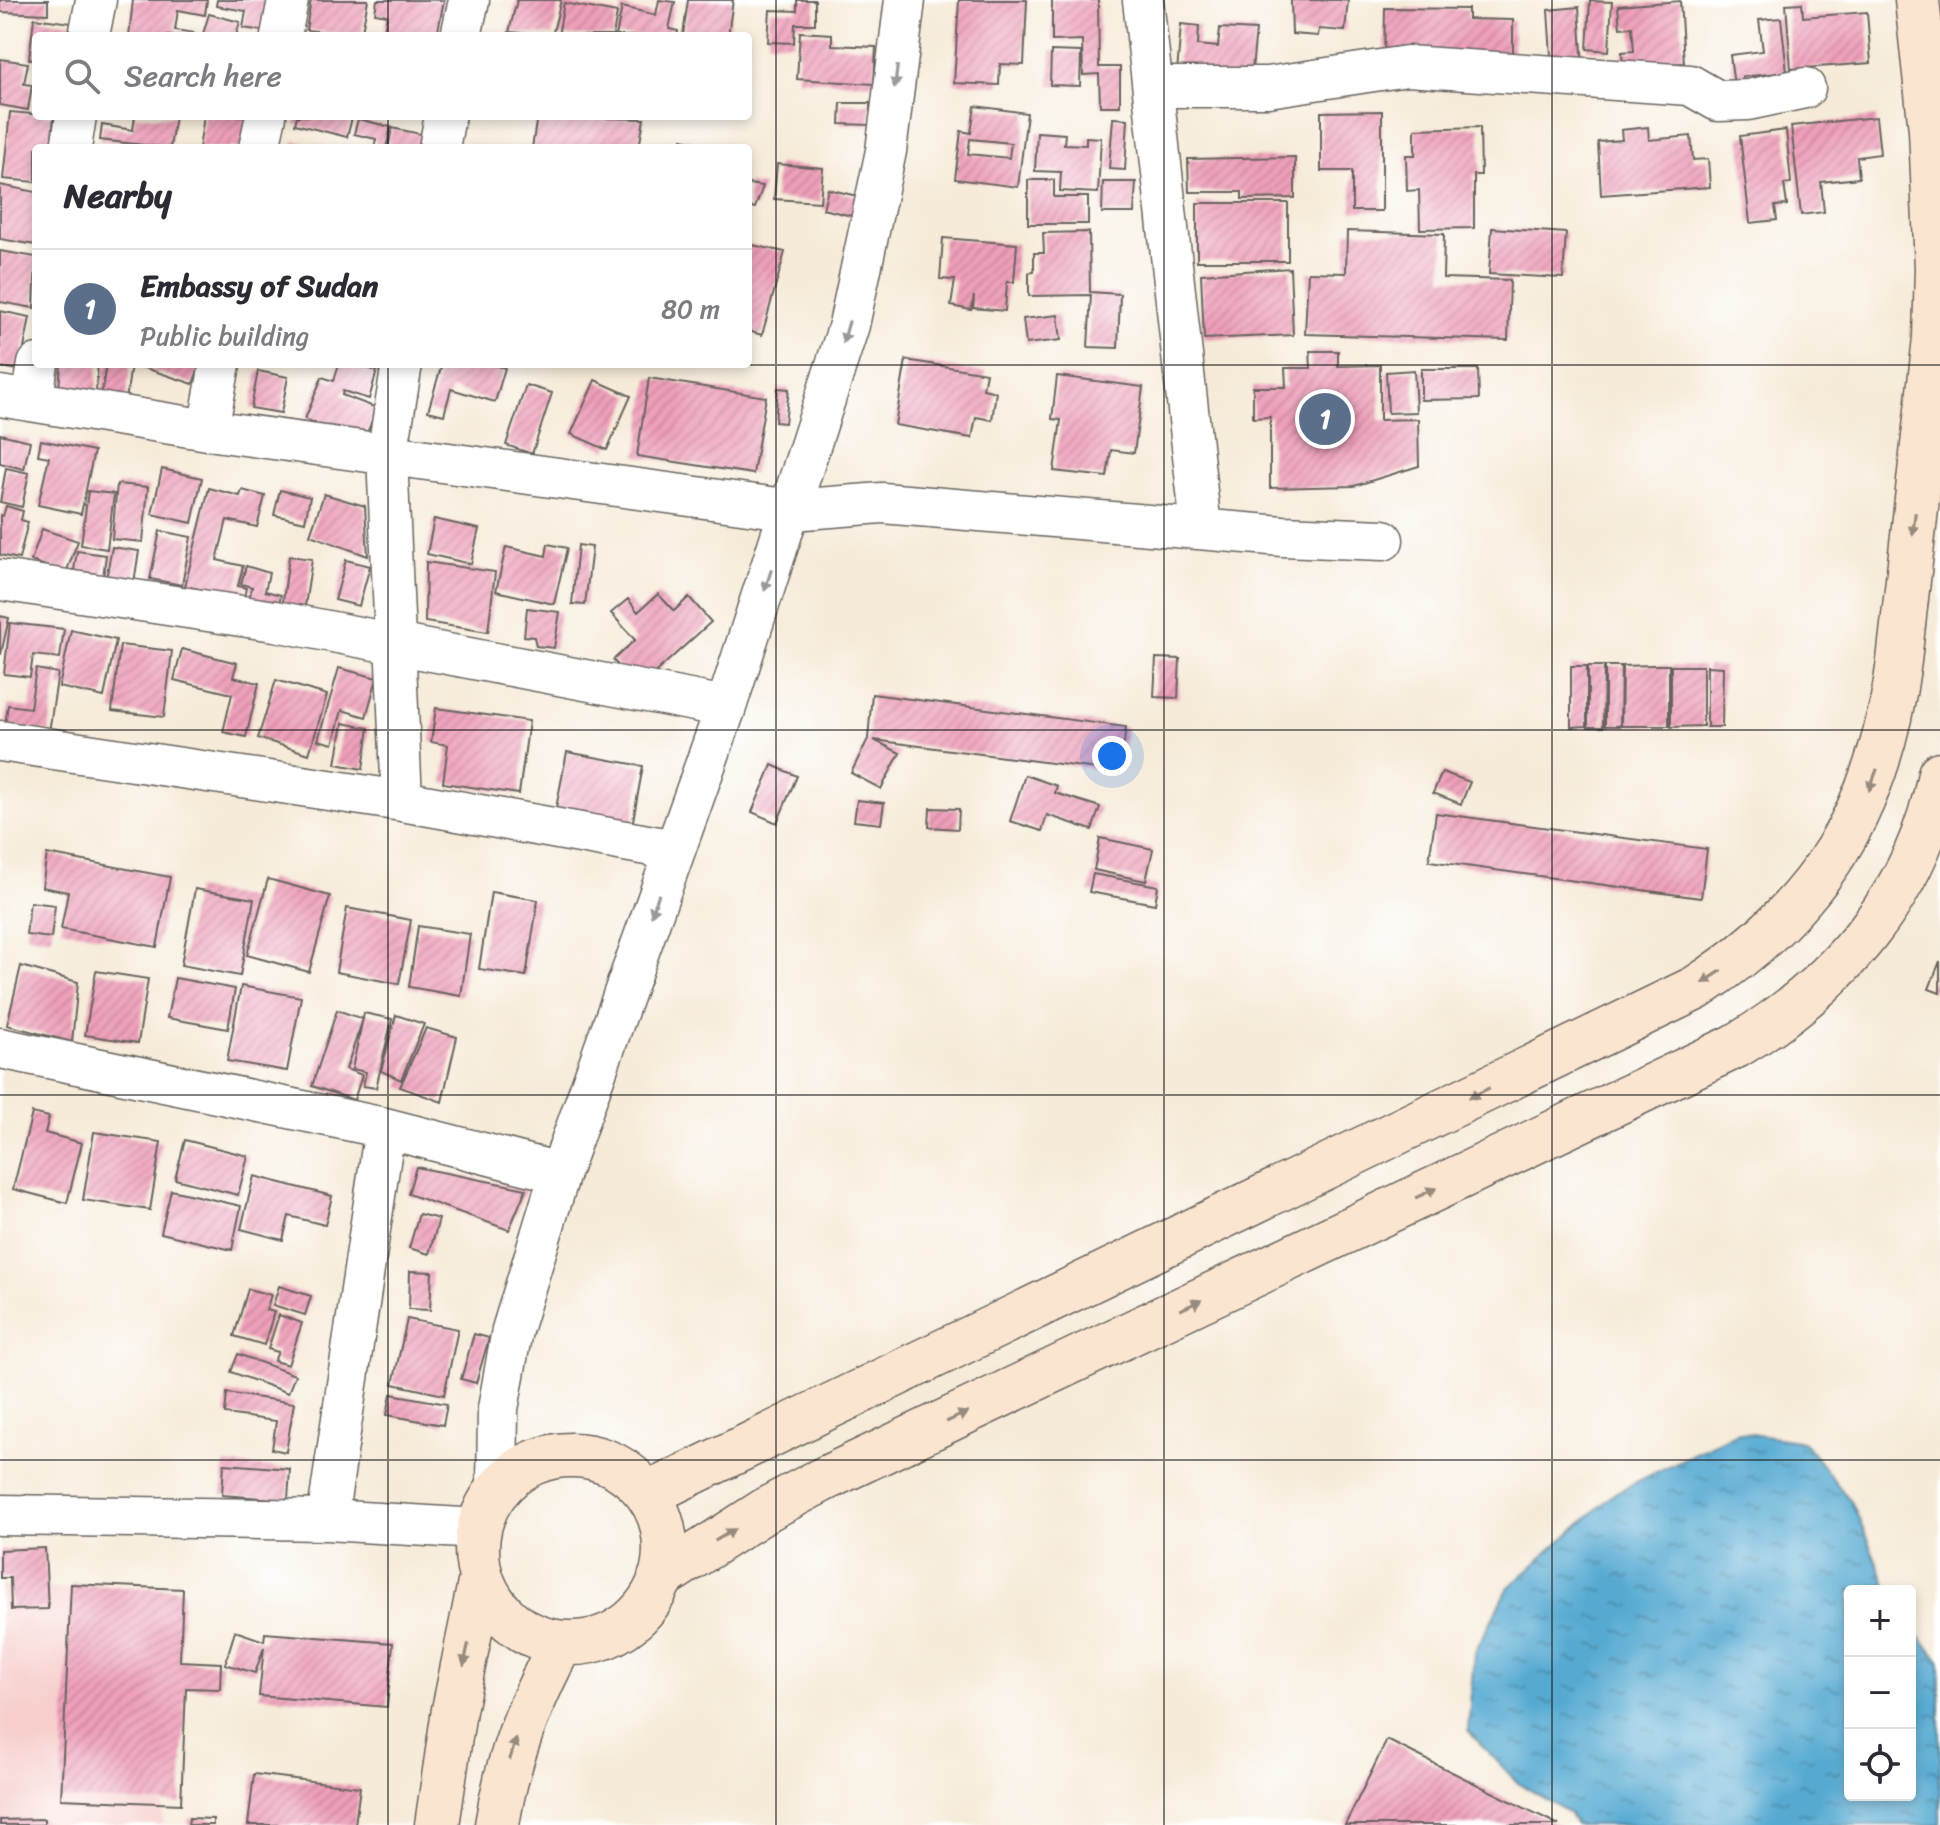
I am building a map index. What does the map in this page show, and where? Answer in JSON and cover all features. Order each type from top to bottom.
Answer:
[{"type":"street","points":[[90,32],[96,0]]},
{"type":"street","points":[[282,32],[288,0]]},
{"type":"street","points":[[462,32],[469,0]]},
{"type":"street","points":[[0,1515],[327,1520],[488,1510],[521,1468],[552,1457],[584,1456],[620,1469],[648,1494],[661,1520],[665,1549],[660,1578],[649,1601],[633,1620],[611,1634],[587,1642],[561,1643],[520,1629],[497,1607],[481,1578],[477,1553],[488,1510],[503,1369],[560,1173],[726,707],[792,510],[852,310],[886,151],[905,0]]},
{"type":"street","points":[[1143,0],[1201,528]]},
{"type":"street","points":[[648,1494],[1696,988],[1748,952],[1810,891],[1839,850],[1863,806],[1881,759],[1893,711],[1935,338],[1937,268],[1931,130],[1917,0]]},
{"type":"street","points":[[1153,87],[1268,87],[1407,66],[1690,85],[1718,101],[1748,100],[1805,88]]},
{"type":"street","points":[[72,144],[75,120]]},
{"type":"street","points":[[260,144],[265,120]]},
{"type":"street","points":[[440,144],[444,120]]},
{"type":"street","points":[[208,430],[219,368]]},
{"type":"street","points":[[401,368],[387,455],[402,801]]},
{"type":"street","points":[[23,387],[208,430],[792,510],[882,503],[1283,536],[1383,540]]},
{"type":"street","points":[[0,580],[393,642],[726,707]]},
{"type":"street","points":[[0,741],[402,801],[675,850]]},
{"type":"street","points":[[660,1578],[758,1515],[822,1480],[1722,1053],[1771,1025],[1833,973],[1884,911],[1922,839],[1940,774]]},
{"type":"street","points":[[0,1048],[385,1128],[560,1173]]},
{"type":"street","points":[[327,1520],[385,1128]]},
{"type":"street","points":[[437,1825],[454,1710],[481,1578]]},
{"type":"street","points":[[497,1825],[506,1771],[517,1735],[561,1643]]},
{"type":"shaded area","points":[[0,1586],[162,1593],[163,1825],[0,1825]]},
{"type":"water","points":[[1737,1432],[1804,1442],[1852,1503],[1886,1585],[1844,1585],[1844,1801],[1916,1801],[1916,1633],[1940,1660],[1940,1825],[1576,1825],[1569,1813],[1518,1783],[1468,1731],[1474,1654],[1509,1587],[1616,1492]]},
{"type":"building","points":[[0,0],[48,0],[48,14],[0,12]]},
{"type":"building","points":[[133,0],[207,0],[205,15],[178,10],[175,30],[188,32],[129,32]]},
{"type":"building","points":[[217,0],[268,0],[263,31],[243,28],[246,11],[216,6]]},
{"type":"building","points":[[311,0],[368,0],[362,32],[306,30]]},
{"type":"building","points":[[377,0],[444,0],[438,32],[384,32],[387,15],[375,13]]},
{"type":"building","points":[[517,0],[561,0],[553,32],[509,32]]},
{"type":"building","points":[[659,0],[675,2],[669,29],[678,32],[617,32],[622,7],[656,15]]},
{"type":"building","points":[[688,0],[733,0],[729,32],[683,32]]},
{"type":"building","points":[[797,0],[815,0],[815,24],[795,24],[794,43],[768,42],[770,10],[797,11]]},
{"type":"building","points":[[959,0],[1027,0],[1024,65],[1000,64],[999,85],[954,83]]},
{"type":"building","points":[[1052,0],[1098,0],[1099,67],[1120,67],[1120,106],[1100,106],[1099,74],[1083,75],[1082,40],[1052,41]]},
{"type":"building","points":[[1291,0],[1348,0],[1345,31],[1319,29],[1318,36],[1292,34]]},
{"type":"building","points":[[1590,1],[1612,2],[1609,51],[1587,49]]},
{"type":"building","points":[[1680,1],[1684,63],[1623,67],[1622,52],[1634,51],[1632,27],[1620,28],[1618,6]]},
{"type":"building","points":[[564,3],[617,13],[614,32],[559,32]]},
{"type":"building","points":[[1802,3],[1803,17],[1867,12],[1871,63],[1791,69],[1786,4]]},
{"type":"building","points":[[1579,7],[1583,69],[1552,71],[1548,10]]},
{"type":"building","points":[[1385,8],[1468,9],[1468,19],[1513,20],[1513,64],[1384,62]]},
{"type":"building","points":[[209,14],[240,22],[237,32],[204,32]]},
{"type":"building","points":[[34,18],[72,23],[71,32],[32,32]]},
{"type":"building","points":[[1781,18],[1787,72],[1743,77],[1745,93],[1735,94],[1730,55],[1763,51],[1759,20]]},
{"type":"building","points":[[1181,24],[1199,26],[1198,45],[1218,47],[1220,28],[1256,30],[1251,79],[1177,73]]},
{"type":"building","points":[[800,32],[832,34],[832,45],[876,47],[874,84],[797,79]]},
{"type":"building","points":[[1051,51],[1081,52],[1080,86],[1050,85]]},
{"type":"building","points":[[0,59],[28,63],[24,84],[32,85],[28,110],[0,105]]},
{"type":"building","points":[[841,103],[870,103],[870,125],[840,124]]},
{"type":"building","points":[[975,106],[1027,113],[1018,187],[955,179],[961,131],[971,133]],"holes":[[[970,139],[1011,143],[1009,158],[968,154]]]},
{"type":"building","points":[[1382,111],[1382,211],[1352,211],[1352,171],[1321,171],[1321,112]]},
{"type":"building","points":[[10,112],[32,114],[32,120],[54,120],[51,144],[32,144],[32,182],[3,179]]},
{"type":"building","points":[[1876,117],[1880,154],[1857,157],[1859,178],[1821,182],[1824,212],[1801,215],[1791,126]]},
{"type":"building","points":[[1113,118],[1128,119],[1125,170],[1109,169]]},
{"type":"building","points":[[134,120],[174,120],[171,144],[100,140],[102,125],[133,130]]},
{"type":"building","points":[[203,120],[249,120],[246,144],[200,144]]},
{"type":"building","points":[[296,120],[351,120],[347,137],[295,124]]},
{"type":"building","points":[[358,120],[391,127],[387,144],[375,144],[376,139],[354,134]]},
{"type":"building","points":[[536,120],[644,120],[640,144],[533,144]]},
{"type":"building","points":[[1480,127],[1481,175],[1474,175],[1474,228],[1420,229],[1419,190],[1407,191],[1406,155],[1415,155],[1415,129]]},
{"type":"building","points":[[1648,127],[1649,140],[1691,136],[1693,160],[1708,159],[1710,187],[1601,195],[1598,142],[1622,140],[1621,130]]},
{"type":"building","points":[[392,128],[425,135],[424,144],[389,144]]},
{"type":"building","points":[[1786,130],[1791,183],[1784,184],[1787,205],[1775,206],[1777,220],[1750,223],[1740,136]]},
{"type":"building","points":[[1037,132],[1065,134],[1064,144],[1086,145],[1086,137],[1101,138],[1098,193],[1060,191],[1061,172],[1035,171]]},
{"type":"building","points":[[682,139],[704,144],[681,144]]},
{"type":"building","points":[[1295,157],[1295,198],[1242,199],[1242,192],[1189,192],[1188,159]]},
{"type":"building","points":[[777,164],[823,168],[820,202],[774,199]]},
{"type":"building","points":[[1028,180],[1054,180],[1054,197],[1088,197],[1088,224],[1028,224]]},
{"type":"building","points":[[1103,182],[1136,182],[1134,213],[1102,213]]},
{"type":"building","points":[[0,185],[32,191],[32,244],[0,239]]},
{"type":"building","points":[[752,185],[763,186],[755,208],[752,208]]},
{"type":"building","points":[[828,189],[861,197],[856,217],[823,209]]},
{"type":"building","points":[[1197,203],[1288,203],[1288,261],[1197,261]]},
{"type":"building","points":[[1492,228],[1566,233],[1563,278],[1489,274]]},
{"type":"building","points":[[1347,231],[1444,234],[1443,278],[1510,280],[1508,340],[1305,334],[1308,272],[1346,273]]},
{"type":"building","points":[[1089,232],[1090,292],[1120,294],[1118,348],[1088,347],[1091,295],[1029,296],[1029,273],[1034,272],[1034,253],[1044,253],[1043,233]]},
{"type":"building","points":[[943,238],[1017,244],[1014,282],[1007,282],[1005,311],[973,308],[974,296],[971,310],[951,306],[955,280],[940,279]]},
{"type":"building","points":[[752,245],[785,252],[762,335],[752,332]]},
{"type":"building","points":[[0,251],[32,256],[32,308],[0,302]]},
{"type":"building","points":[[1290,268],[1293,335],[1204,339],[1201,274]]},
{"type":"building","points":[[0,311],[30,317],[20,370],[0,367]]},
{"type":"building","points":[[1058,315],[1061,340],[1026,344],[1023,319]]},
{"type":"building","points":[[1310,351],[1338,351],[1338,366],[1380,365],[1380,420],[1418,419],[1419,466],[1354,486],[1270,488],[1270,417],[1253,418],[1253,387],[1286,387],[1285,368],[1311,368]]},
{"type":"building","points":[[906,360],[986,373],[983,389],[996,392],[992,420],[976,417],[972,438],[895,425]]},
{"type":"building","points":[[61,368],[98,368],[96,392],[59,390]]},
{"type":"building","points":[[105,368],[130,368],[124,415],[99,411]]},
{"type":"building","points":[[145,368],[199,368],[193,384]]},
{"type":"building","points":[[338,368],[377,371],[369,399],[343,391],[342,395],[377,408],[363,443],[305,419],[322,377],[334,381]]},
{"type":"building","points":[[441,368],[505,368],[495,402],[451,389],[444,415],[428,411]]},
{"type":"building","points":[[1421,369],[1478,369],[1479,399],[1421,400]]},
{"type":"building","points":[[1414,370],[1416,412],[1388,413],[1386,372]]},
{"type":"building","points":[[258,371],[288,377],[281,413],[251,408]]},
{"type":"building","points":[[1057,376],[1143,387],[1134,453],[1111,450],[1107,477],[1054,471],[1061,420],[1052,419]]},
{"type":"building","points":[[649,378],[766,397],[753,474],[637,456]]},
{"type":"building","points":[[595,380],[631,396],[607,450],[571,434]]},
{"type":"building","points":[[526,385],[552,393],[532,454],[506,445]]},
{"type":"building","points":[[778,388],[789,389],[785,423],[775,422]]},
{"type":"building","points":[[0,434],[30,441],[24,469],[0,463]]},
{"type":"building","points":[[41,440],[94,451],[81,514],[38,505],[49,457],[38,455]]},
{"type":"building","points":[[6,468],[29,473],[22,507],[0,502]]},
{"type":"building","points":[[162,469],[202,478],[192,523],[152,514]]},
{"type":"building","points":[[117,484],[148,487],[143,542],[112,539]]},
{"type":"building","points":[[209,488],[240,496],[242,490],[265,496],[257,527],[227,520],[217,560],[243,566],[238,586],[246,588],[241,611],[221,594],[185,586]]},
{"type":"building","points":[[280,490],[310,497],[305,522],[274,515]]},
{"type":"building","points":[[88,491],[114,494],[107,549],[81,545]]},
{"type":"building","points":[[324,494],[365,506],[368,556],[310,535]]},
{"type":"building","points":[[6,506],[23,511],[21,520],[28,522],[19,559],[0,555],[0,515],[3,516]]},
{"type":"building","points":[[434,519],[479,529],[471,564],[427,554]]},
{"type":"building","points":[[42,529],[78,541],[66,573],[31,561]]},
{"type":"building","points":[[160,531],[191,537],[182,585],[150,579]]},
{"type":"building","points":[[548,544],[567,548],[554,604],[496,591],[506,547],[546,556]]},
{"type":"building","points":[[578,545],[592,547],[585,605],[572,604]]},
{"type":"building","points":[[112,547],[139,551],[133,589],[105,584]]},
{"type":"building","points":[[77,551],[106,555],[101,592],[71,589]]},
{"type":"building","points":[[289,556],[312,559],[304,613],[282,609]]},
{"type":"building","points":[[346,560],[370,566],[359,606],[335,600]]},
{"type":"building","points":[[426,562],[495,572],[488,632],[425,622]]},
{"type":"building","points":[[246,566],[269,573],[265,591],[281,595],[278,608],[249,600],[252,587],[241,584]]},
{"type":"building","points":[[658,594],[674,611],[689,597],[711,622],[638,688],[613,660],[635,640],[611,613],[628,599],[638,612]]},
{"type":"building","points":[[527,608],[560,612],[554,648],[536,646],[534,637],[524,636]]},
{"type":"building","points":[[0,616],[9,618],[1,654],[0,654]]},
{"type":"building","points":[[10,623],[64,629],[60,658],[33,655],[30,677],[4,674]]},
{"type":"building","points":[[71,630],[116,640],[104,697],[59,687]]},
{"type":"building","points":[[120,645],[172,651],[164,717],[112,711]]},
{"type":"building","points":[[182,649],[237,663],[233,677],[259,683],[246,737],[223,732],[232,694],[174,680]]},
{"type":"building","points":[[1156,658],[1180,659],[1178,698],[1154,697]]},
{"type":"building","points":[[1669,665],[1669,726],[1621,726],[1622,666]]},
{"type":"building","points":[[1571,666],[1587,666],[1587,726],[1571,727]]},
{"type":"building","points":[[1588,666],[1604,666],[1603,727],[1588,727]]},
{"type":"building","points":[[1605,666],[1621,666],[1620,726],[1605,726]]},
{"type":"building","points":[[1671,666],[1703,666],[1703,726],[1671,727]]},
{"type":"building","points":[[1707,666],[1723,667],[1722,727],[1707,727]]},
{"type":"building","points":[[339,668],[377,678],[366,717],[342,710],[333,744],[318,740]]},
{"type":"building","points":[[36,669],[58,673],[49,732],[5,725],[8,705],[30,708]]},
{"type":"building","points":[[276,680],[327,695],[309,754],[258,738]]},
{"type":"building","points":[[872,694],[1126,727],[1120,772],[874,740],[900,753],[881,789],[851,773],[868,739]]},
{"type":"building","points":[[436,708],[529,721],[519,794],[443,783],[448,745],[431,742]]},
{"type":"building","points":[[343,723],[369,728],[363,769],[336,764]]},
{"type":"building","points":[[567,752],[643,766],[632,826],[555,813]]},
{"type":"building","points":[[772,765],[797,776],[777,823],[752,812]]},
{"type":"building","points":[[1442,772],[1470,782],[1461,804],[1433,793]]},
{"type":"building","points":[[1025,775],[1057,786],[1055,793],[1100,807],[1092,830],[1047,815],[1042,831],[1010,821]]},
{"type":"building","points":[[857,800],[884,803],[881,824],[854,821]]},
{"type":"building","points":[[930,808],[959,809],[958,829],[929,827]]},
{"type":"building","points":[[1436,813],[1707,849],[1701,898],[1429,861]]},
{"type":"building","points":[[1100,838],[1153,849],[1146,881],[1094,870]]},
{"type":"building","points":[[47,854],[170,877],[157,947],[61,929],[68,892],[42,887]]},
{"type":"building","points":[[1093,874],[1158,886],[1155,904],[1089,892]]},
{"type":"building","points":[[268,879],[330,896],[309,972],[247,955]]},
{"type":"building","points":[[195,889],[254,899],[240,976],[181,965]]},
{"type":"building","points":[[491,892],[538,900],[526,976],[479,969]]},
{"type":"building","points":[[30,902],[55,905],[51,938],[26,935]]},
{"type":"building","points":[[347,908],[411,920],[399,984],[336,972]]},
{"type":"building","points":[[418,926],[470,934],[461,996],[409,987]]},
{"type":"building","points":[[1940,961],[1940,993],[1929,989]]},
{"type":"building","points":[[21,966],[78,982],[72,1042],[7,1025]]},
{"type":"building","points":[[96,971],[148,979],[138,1043],[85,1035]]},
{"type":"building","points":[[175,978],[235,989],[228,1029],[167,1018]]},
{"type":"building","points":[[241,986],[301,997],[287,1071],[227,1061]]},
{"type":"building","points":[[337,1010],[363,1019],[346,1069],[362,1075],[354,1100],[312,1086]]},
{"type":"building","points":[[364,1013],[392,1019],[376,1088],[363,1086],[366,1072],[352,1069]]},
{"type":"building","points":[[396,1015],[424,1024],[401,1080],[381,1071]]},
{"type":"building","points":[[426,1028],[457,1037],[442,1102],[400,1087]]},
{"type":"building","points":[[32,1113],[49,1117],[45,1133],[82,1143],[67,1203],[13,1189]]},
{"type":"building","points":[[94,1132],[161,1142],[150,1210],[83,1200]]},
{"type":"building","points":[[185,1140],[248,1156],[238,1195],[175,1179]]},
{"type":"building","points":[[416,1167],[526,1189],[509,1230],[408,1194]]},
{"type":"building","points":[[254,1176],[332,1196],[325,1225],[289,1216],[283,1240],[241,1229]]},
{"type":"building","points":[[171,1190],[241,1206],[232,1250],[161,1233]]},
{"type":"building","points":[[419,1214],[439,1219],[429,1254],[409,1248]]},
{"type":"building","points":[[410,1271],[432,1272],[430,1310],[409,1309]]},
{"type":"building","points":[[279,1286],[311,1296],[305,1315],[273,1305]]},
{"type":"building","points":[[248,1289],[271,1295],[266,1310],[274,1312],[264,1345],[234,1336]]},
{"type":"building","points":[[279,1315],[302,1323],[288,1365],[274,1361],[278,1352],[268,1349]]},
{"type":"building","points":[[407,1319],[458,1329],[444,1395],[393,1384]]},
{"type":"building","points":[[474,1334],[489,1338],[476,1383],[461,1379]]},
{"type":"building","points":[[238,1354],[295,1375],[288,1393],[231,1372]]},
{"type":"building","points":[[227,1393],[294,1403],[286,1452],[272,1449],[276,1421],[225,1414]]},
{"type":"building","points":[[391,1394],[447,1404],[443,1425],[387,1415]]},
{"type":"building","points":[[224,1464],[290,1469],[288,1500],[222,1495]]},
{"type":"building","points":[[45,1548],[48,1609],[11,1610],[10,1578],[0,1578],[0,1550]]},
{"type":"building","points":[[71,1584],[183,1589],[180,1661],[221,1663],[220,1689],[186,1688],[181,1804],[61,1799]]},
{"type":"building","points":[[235,1631],[264,1641],[265,1633],[393,1643],[387,1707],[259,1696],[264,1647],[255,1673],[225,1664]]},
{"type":"building","points":[[1387,1740],[1559,1825],[1345,1825]]},
{"type":"building","points":[[254,1774],[360,1787],[355,1825],[248,1825]]},
{"type":"building","points":[[189,1818],[213,1819],[213,1825],[188,1825]]},
{"type":"building","points":[[44,1819],[44,1825],[0,1825],[0,1820]]},
{"type":"place","name":"Embassy of Sudan","points":[[1325,419]]}]
